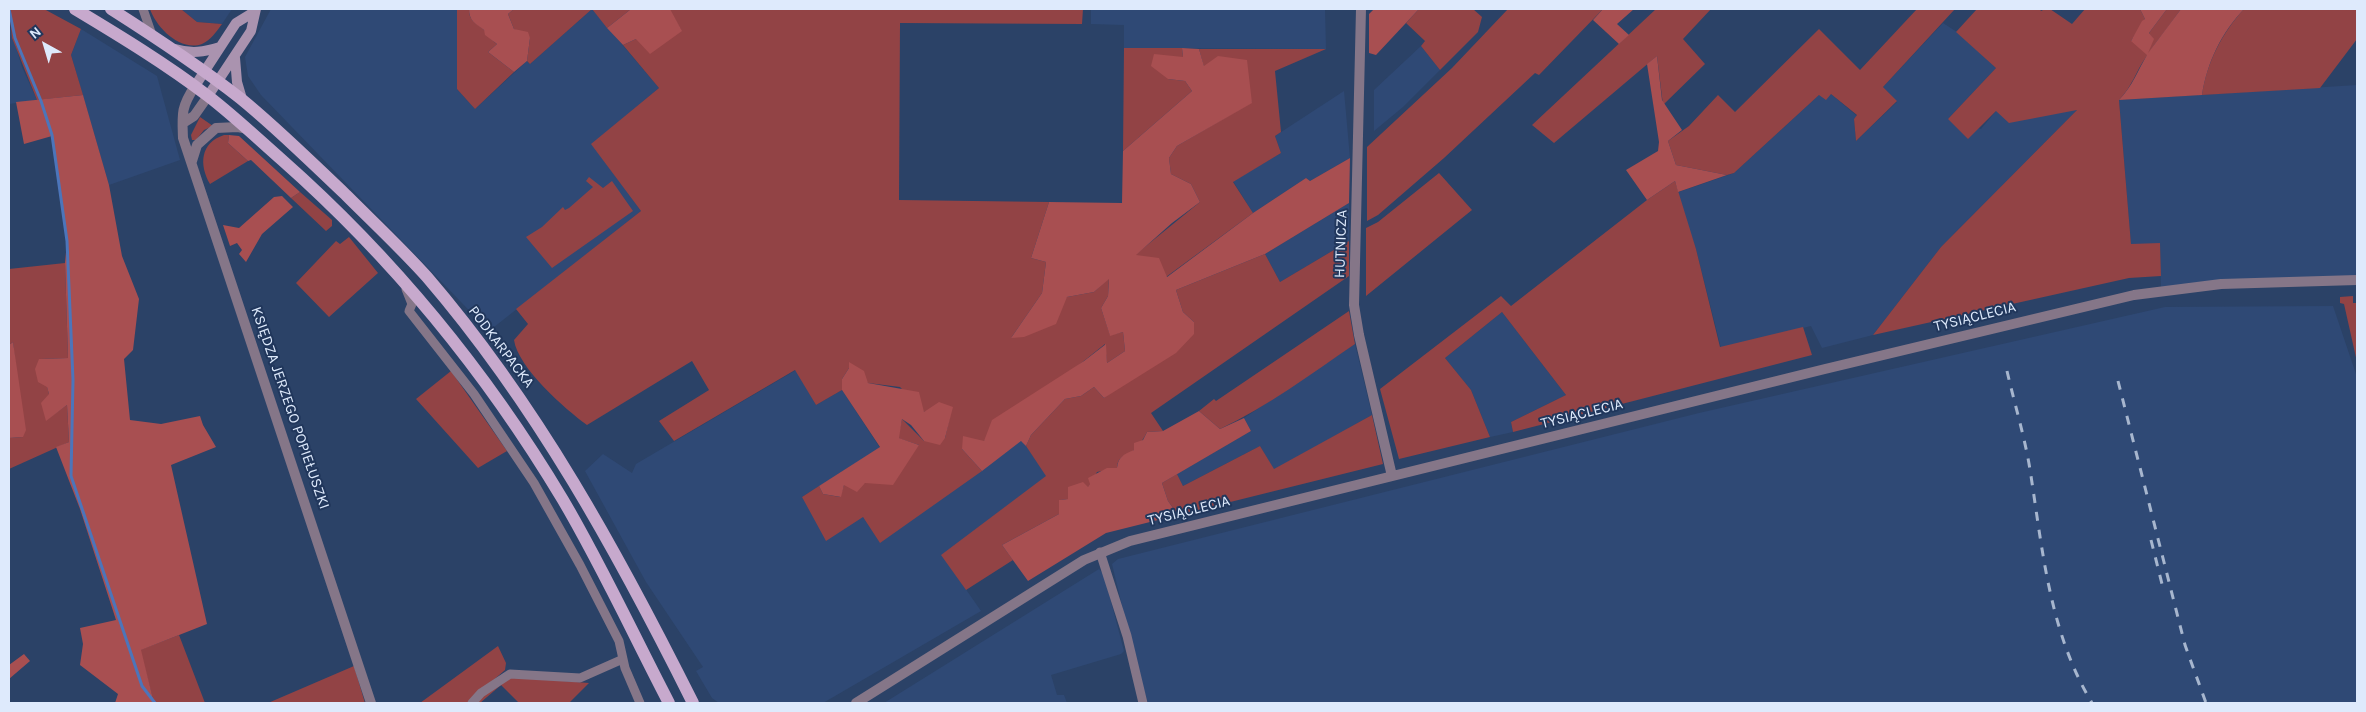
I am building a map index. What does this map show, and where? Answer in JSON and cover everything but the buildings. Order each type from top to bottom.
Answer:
[{"type":"main road","points":[[75,9],[136,46],[195,86],[248,129],[349,222],[431,312],[462,349],[513,421],[564,502],[669,703]]},
{"type":"main road","name":"PODKARPACKA","points":[[111,9],[172,48],[242,99],[325,175],[428,278],[502,373],[601,527],[693,703]]},
{"type":"main road","points":[[208,96],[235,58],[251,31],[255,10]]},
{"type":"main road","name":"KSIĘDZA JERZEGO POPIEŁUSZKI","points":[[195,86],[236,23],[255,10]]},
{"type":"main road","points":[[172,48],[189,52],[204,52],[220,47]]},
{"type":"main road","points":[[235,58],[237,82],[242,99]]},
{"type":"street","points":[[143,9],[152,35]]},
{"type":"street","name":"HUTNICZA","points":[[1360,9],[1354,305],[1392,476]]},
{"type":"street","name":"KSIĘDZA JERZEGO POPIEŁUSZKI","points":[[195,86],[184,102],[181,115],[183,138],[372,703]]},
{"type":"street","points":[[183,123],[194,116],[208,96]]},
{"type":"street","points":[[191,162],[197,145],[209,132],[216,128],[238,127],[248,129]]},
{"type":"street","points":[[397,273],[411,300],[409,311],[474,394],[534,483],[592,587],[619,641],[631,685],[640,703]]},
{"type":"street","name":"TYSIĄCLECIA","points":[[856,703],[1100,552],[1130,541],[2134,295],[2221,284],[2357,280]]},
{"type":"street","points":[[416,320],[420,311],[431,312]]},
{"type":"street","points":[[1100,552],[1125,630],[1143,703]]},
{"type":"street","points":[[472,703],[480,693],[510,674],[580,678],[623,659]]},
{"type":"shaded area","points":[[9,9],[44,9],[81,29],[71,55],[83,95],[37,100],[12,38]]},
{"type":"shaded area","points":[[150,9],[181,9],[197,22],[222,24],[213,36],[202,44],[194,46],[177,41],[170,36],[163,30]]},
{"type":"shaded area","points":[[181,9],[232,9],[222,24],[197,22]]},
{"type":"shaded area","points":[[271,9],[457,9],[457,89],[475,109],[527,61],[530,64],[592,9],[659,88],[592,144],[641,211],[489,331],[261,95],[248,76],[245,57]]},
{"type":"shaded area","points":[[457,9],[469,9],[473,21],[497,44],[488,52],[514,72],[475,109],[457,89]]},
{"type":"shaded area","points":[[469,9],[514,9],[508,14],[514,29],[528,32],[530,38],[527,61],[514,72],[488,52],[497,44],[485,35],[484,30],[473,21]]},
{"type":"shaded area","points":[[514,9],[592,9],[530,64],[527,61],[530,38],[514,29],[508,14]]},
{"type":"shaded area","points":[[592,9],[631,9],[607,28]]},
{"type":"shaded area","points":[[631,9],[670,9],[682,31],[650,54],[636,39],[623,45],[607,28]]},
{"type":"shaded area","points":[[669,9],[1083,9],[1082,24],[900,23],[899,200],[1049,202],[1031,258],[1046,262],[1042,293],[1011,338],[1067,297],[1094,292],[1109,278],[1108,296],[1101,308],[1110,335],[1123,332],[1125,351],[1107,363],[1105,344],[984,441],[962,449],[982,471],[880,543],[863,517],[826,541],[802,497],[819,486],[823,494],[840,497],[844,485],[865,483],[919,445],[898,438],[902,419],[924,441],[945,438],[952,407],[924,412],[900,387],[868,383],[849,363],[849,368],[842,379],[842,390],[816,405],[795,370],[674,441],[659,421],[709,390],[692,361],[587,425],[544,387],[524,363],[517,351],[514,340],[528,324],[516,309],[641,211],[591,144],[659,88],[623,45],[636,39],[681,30]]},
{"type":"shaded area","points":[[1091,9],[1325,9],[1326,49],[1124,48],[1124,25],[1091,24]]},
{"type":"shaded area","points":[[1374,9],[1419,9],[1376,55],[1369,53],[1369,14]]},
{"type":"shaded area","points":[[1419,9],[1473,9],[1482,17],[1478,32],[1440,70],[1421,46],[1425,41],[1406,23]]},
{"type":"shaded area","points":[[1508,9],[1603,9],[1539,75],[1535,73],[1444,158],[1378,215],[1367,221],[1367,147],[1452,68]]},
{"type":"shaded area","points":[[1603,9],[1634,9],[1617,24],[1629,35],[1619,44],[1593,20]]},
{"type":"shaded area","points":[[1656,9],[1711,9],[1683,39],[1705,64],[1663,105],[1657,56],[1554,143],[1532,125]]},
{"type":"shaded area","points":[[1917,9],[1955,9],[1883,87],[1897,101],[1856,141],[1854,119],[1857,115],[1831,94],[1826,100],[1819,95],[1734,173],[1727,175],[1676,165],[1668,141],[1689,126],[1718,95],[1735,112],[1819,29],[1860,70]]},
{"type":"shaded area","points":[[1977,9],[2038,9],[2042,11],[2043,9],[2050,9],[2072,24],[2085,9],[2140,9],[2145,19],[2131,41],[2153,39],[2149,33],[2167,9],[2181,9],[2150,51],[2128,89],[2119,100],[2131,244],[2160,243],[2161,276],[2129,278],[1873,335],[1941,247],[2077,110],[2009,123],[1996,111],[1968,139],[1948,119],[1996,68],[1956,32]]},
{"type":"shaded area","points":[[2140,9],[2167,9],[2149,33],[2154,39],[2148,53],[2181,9],[2244,9],[2222,38],[2217,48],[2204,83],[2202,95],[2119,100],[2131,84],[2147,55],[2131,41],[2145,19]]},
{"type":"shaded area","points":[[2244,9],[2357,9],[2357,39],[2320,88],[2202,95],[2208,71],[2222,38]]},
{"type":"shaded area","points":[[1943,23],[1960,34],[1996,68],[1948,119],[1981,129],[1996,111],[2078,109],[1941,247],[1873,335],[1822,348],[1811,326],[1721,348],[1696,249],[1676,193],[1734,173],[1819,95],[1831,94],[1857,116],[1854,119],[1856,141],[1897,102],[1883,87]]},
{"type":"shaded area","points":[[9,24],[22,67],[37,100],[9,104]]},
{"type":"shaded area","points":[[81,29],[157,76],[180,160],[109,185],[71,55]]},
{"type":"shaded area","points":[[1421,46],[1440,70],[1403,107],[1374,131],[1374,90]]},
{"type":"shaded area","points":[[1124,48],[1182,48],[1183,57],[1168,79],[1185,81],[1192,91],[1123,151]]},
{"type":"shaded area","points":[[1182,48],[1199,49],[1204,66],[1218,56],[1247,60],[1252,103],[1177,146],[1169,158],[1171,174],[1191,184],[1200,202],[1172,223],[1136,255],[1159,258],[1167,277],[1253,213],[1306,178],[1310,181],[1350,158],[1349,203],[1265,254],[1176,290],[1183,312],[1194,322],[1194,334],[1176,353],[1104,398],[1094,387],[1081,396],[1065,399],[1031,435],[1026,446],[1021,441],[982,471],[962,449],[963,436],[984,441],[992,420],[1084,361],[1106,344],[1107,363],[1125,351],[1123,332],[1110,336],[1101,308],[1108,296],[1109,279],[1094,292],[1067,297],[1056,324],[1024,337],[1011,338],[1042,293],[1046,262],[1031,258],[1049,202],[1122,203],[1123,151],[1192,91],[1185,81],[1168,79],[1151,66],[1154,54],[1183,57]]},
{"type":"shaded area","points":[[1199,49],[1326,49],[1275,71],[1281,132],[1275,136],[1281,153],[1233,182],[1253,213],[1166,277],[1135,255],[1200,202],[1191,184],[1171,174],[1169,158],[1177,146],[1252,102],[1204,67]]},
{"type":"shaded area","points":[[1657,56],[1662,100],[1682,130],[1668,141],[1676,165],[1727,175],[1678,192],[1675,181],[1647,200],[1626,170],[1658,151],[1659,142],[1647,64]]},
{"type":"shaded area","points":[[2357,85],[2357,280],[2161,291],[2160,244],[2131,244],[2119,100]]},
{"type":"shaded area","points":[[1344,91],[1350,158],[1310,181],[1306,178],[1253,213],[1233,181],[1281,153],[1275,136]]},
{"type":"shaded area","points":[[83,95],[109,185],[122,256],[139,299],[133,350],[124,359],[130,420],[161,424],[200,416],[216,447],[171,465],[207,624],[141,650],[154,703],[115,703],[118,694],[80,665],[83,644],[80,628],[116,620],[80,509],[56,447],[69,442],[67,405],[46,421],[41,403],[49,394],[47,387],[38,382],[35,369],[39,359],[68,358],[65,263],[67,241],[52,136],[24,144],[16,102]]},
{"type":"shaded area","points":[[200,117],[213,126],[204,130],[196,140],[192,140],[191,135]]},
{"type":"shaded area","points":[[224,135],[229,135],[228,143],[248,161],[210,184],[204,169],[204,155],[210,143]]},
{"type":"shaded area","points":[[229,135],[239,136],[300,192],[291,198],[251,160],[248,161],[228,143]]},
{"type":"shaded area","points":[[1439,173],[1472,210],[1366,296],[1366,228],[1378,222]]},
{"type":"shaded area","points":[[589,177],[603,188],[612,181],[633,211],[552,268],[526,237],[542,227],[563,207],[565,210],[569,208],[593,187],[586,181]]},
{"type":"shaded area","points":[[1675,181],[1696,249],[1720,347],[1803,327],[1812,355],[1513,432],[1511,422],[1566,395],[1502,312],[1445,358],[1471,390],[1490,437],[1399,459],[1380,389],[1501,296],[1511,306],[1647,200]]},
{"type":"shaded area","points":[[300,192],[332,220],[332,226],[326,231],[291,198]]},
{"type":"shaded area","points":[[282,196],[293,207],[262,234],[246,262],[239,254],[242,250],[237,243],[230,246],[223,225],[239,228],[274,197]]},
{"type":"shaded area","points":[[1349,203],[1349,241],[1280,282],[1265,254]]},
{"type":"shaded area","points":[[349,237],[378,273],[329,317],[296,283],[336,241],[340,244]]},
{"type":"shaded area","points":[[1349,241],[1349,276],[1151,413],[1163,431],[1147,432],[1132,452],[1119,460],[1117,468],[1097,472],[1088,488],[1068,499],[1060,500],[1059,514],[1002,545],[1013,560],[966,590],[941,555],[1046,476],[1026,446],[1031,435],[1065,399],[1081,396],[1094,387],[1104,398],[1194,322],[1183,312],[1176,290],[1265,254],[1280,282]]},
{"type":"shaded area","points":[[65,263],[68,358],[40,359],[49,394],[46,420],[67,405],[69,442],[9,469],[9,438],[23,437],[13,342],[9,345],[9,269]]},
{"type":"shaded area","points":[[2353,296],[2353,303],[2356,303],[2357,296],[2357,362],[2344,304],[2340,303],[2340,297]]},
{"type":"shaded area","points":[[2333,306],[2357,377],[2357,703],[1148,703],[1136,664],[1112,564],[1118,559],[1699,413],[2165,307]]},
{"type":"shaded area","points":[[1349,311],[1355,344],[1289,389],[1220,429],[1199,411],[1214,399],[1216,401]]},
{"type":"shaded area","points":[[1502,312],[1566,395],[1511,422],[1513,432],[1490,437],[1471,390],[1445,358]]},
{"type":"shaded area","points":[[13,342],[26,430],[23,437],[9,438],[9,345]]},
{"type":"shaded area","points":[[1355,344],[1372,415],[1274,470],[1260,446],[1183,486],[1177,474],[1251,431],[1244,418]]},
{"type":"shaded area","points":[[849,362],[864,371],[868,383],[919,392],[924,412],[939,402],[953,407],[945,438],[940,445],[924,441],[911,425],[902,419],[899,438],[919,445],[893,485],[865,483],[857,492],[844,485],[841,497],[823,494],[819,486],[880,447],[842,390],[842,379],[849,368]]},
{"type":"shaded area","points":[[796,370],[816,405],[842,390],[880,448],[802,497],[863,517],[880,542],[1022,440],[1047,476],[942,555],[981,611],[823,703],[719,703],[712,698],[696,671],[703,667],[646,582],[585,471],[603,454],[632,473],[636,464]]},
{"type":"shaded area","points":[[451,371],[507,451],[478,468],[416,399]]},
{"type":"shaded area","points":[[1199,411],[1220,429],[1244,418],[1251,431],[1162,483],[1168,501],[1178,515],[1106,533],[1028,581],[1002,545],[1059,514],[1059,500],[1068,499],[1068,487],[1083,482],[1088,487],[1090,484],[1088,478],[1107,468],[1117,468],[1120,459],[1134,450],[1134,443],[1143,440],[1147,432],[1163,431]]},
{"type":"shaded area","points":[[1372,415],[1383,464],[1178,515],[1168,501],[1162,483],[1177,474],[1183,486],[1260,446],[1274,469]]},
{"type":"shaded area","points":[[1099,569],[1104,575],[1124,651],[1121,654],[1051,675],[1057,695],[1064,695],[1067,703],[884,703]]},
{"type":"shaded area","points":[[179,635],[205,703],[154,703],[140,650]]},
{"type":"shaded area","points":[[498,646],[506,663],[505,670],[467,703],[420,703]]},
{"type":"shaded area","points":[[24,654],[30,661],[9,679],[9,665]]},
{"type":"shaded area","points":[[354,666],[365,703],[268,703]]},
{"type":"shaded area","points":[[511,677],[589,683],[569,703],[519,703],[501,685],[480,703],[475,703],[484,694]]},
{"type":"waterway","points":[[9,9],[15,38],[41,101],[52,135],[67,241],[73,380],[71,476],[142,686],[155,703]]},
{"type":"railway","points":[[2007,371],[2026,450],[2044,564],[2057,621],[2066,649],[2092,703]]},
{"type":"railway","points":[[2118,381],[2185,645],[2206,703]]},
{"type":"railway","points":[[2151,540],[2162,584]]}]
